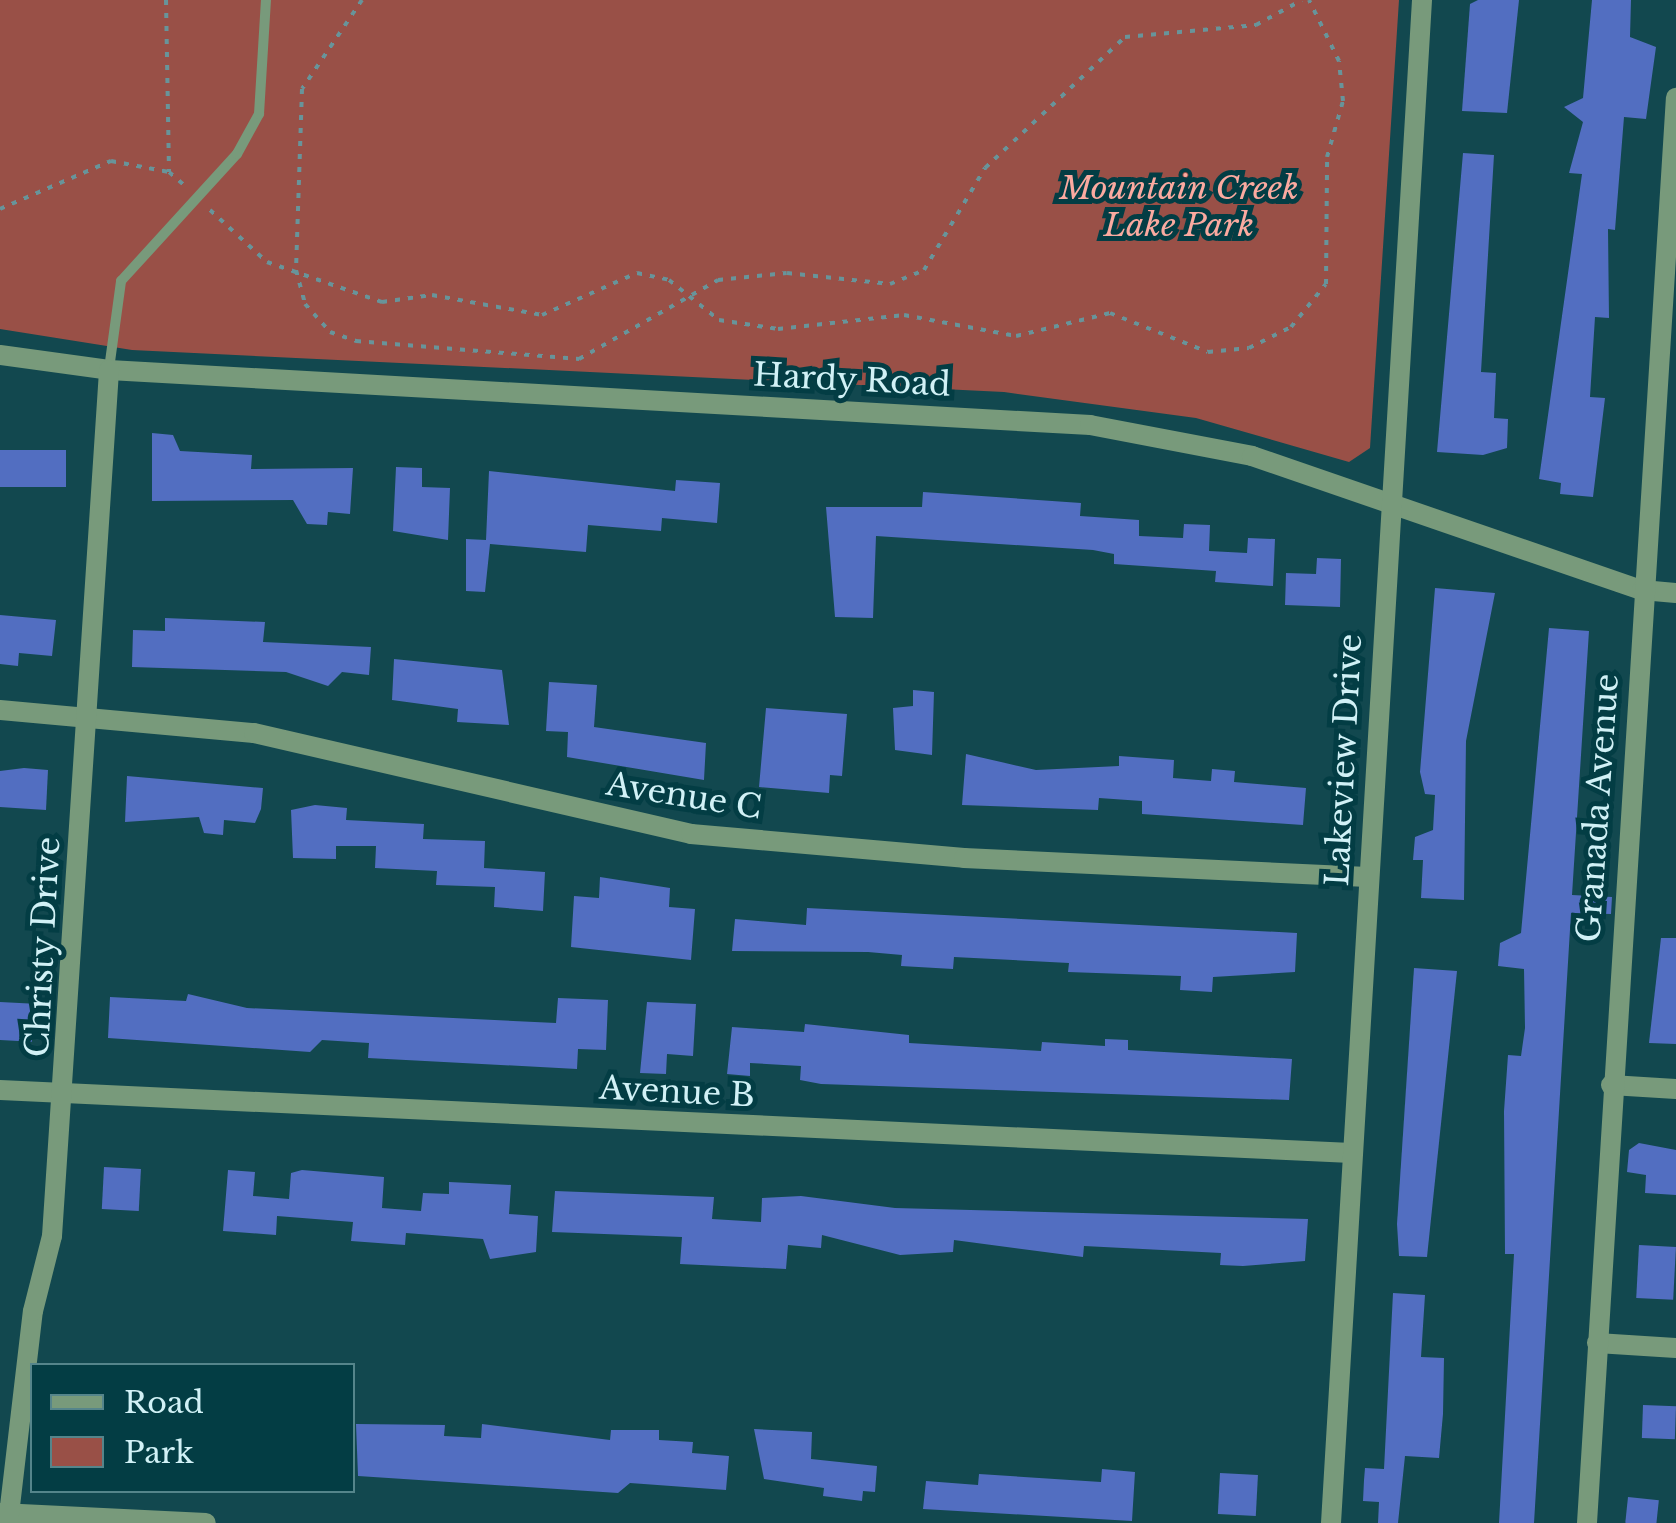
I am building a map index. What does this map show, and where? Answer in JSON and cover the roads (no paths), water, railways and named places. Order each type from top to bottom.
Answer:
[{"type":"street","name":"Lakeview Drive","points":[[1330,1523],[1388,496],[1422,0]]},
{"type":"street","name":"Granada Avenue","points":[[1586,1523],[1642,590],[1668,299],[1676,98]]},
{"type":"street","name":"Hardy Road","points":[[0,355],[109,370],[1090,425],[1252,456],[1388,496],[1642,590],[1676,593]]},
{"type":"street","name":"Christy Drive","points":[[6,1517],[64,1094],[109,370]]},
{"type":"street","name":"Avenue C","points":[[0,710],[254,732],[691,834],[964,858],[1368,877]]},
{"type":"street","points":[[1612,1084],[1676,1088]]},
{"type":"street","name":"Avenue B","points":[[0,1090],[1352,1153]]},
{"type":"street","points":[[1597,1343],[1676,1348]]},
{"type":"street","points":[[6,1517],[206,1523]]},
{"type":"lane","points":[[109,370],[121,281],[194,196],[237,154],[259,114],[266,0]]},
{"type":"park label","name":"Mountain Creek Lake Park","points":[[1179,208]]}]
